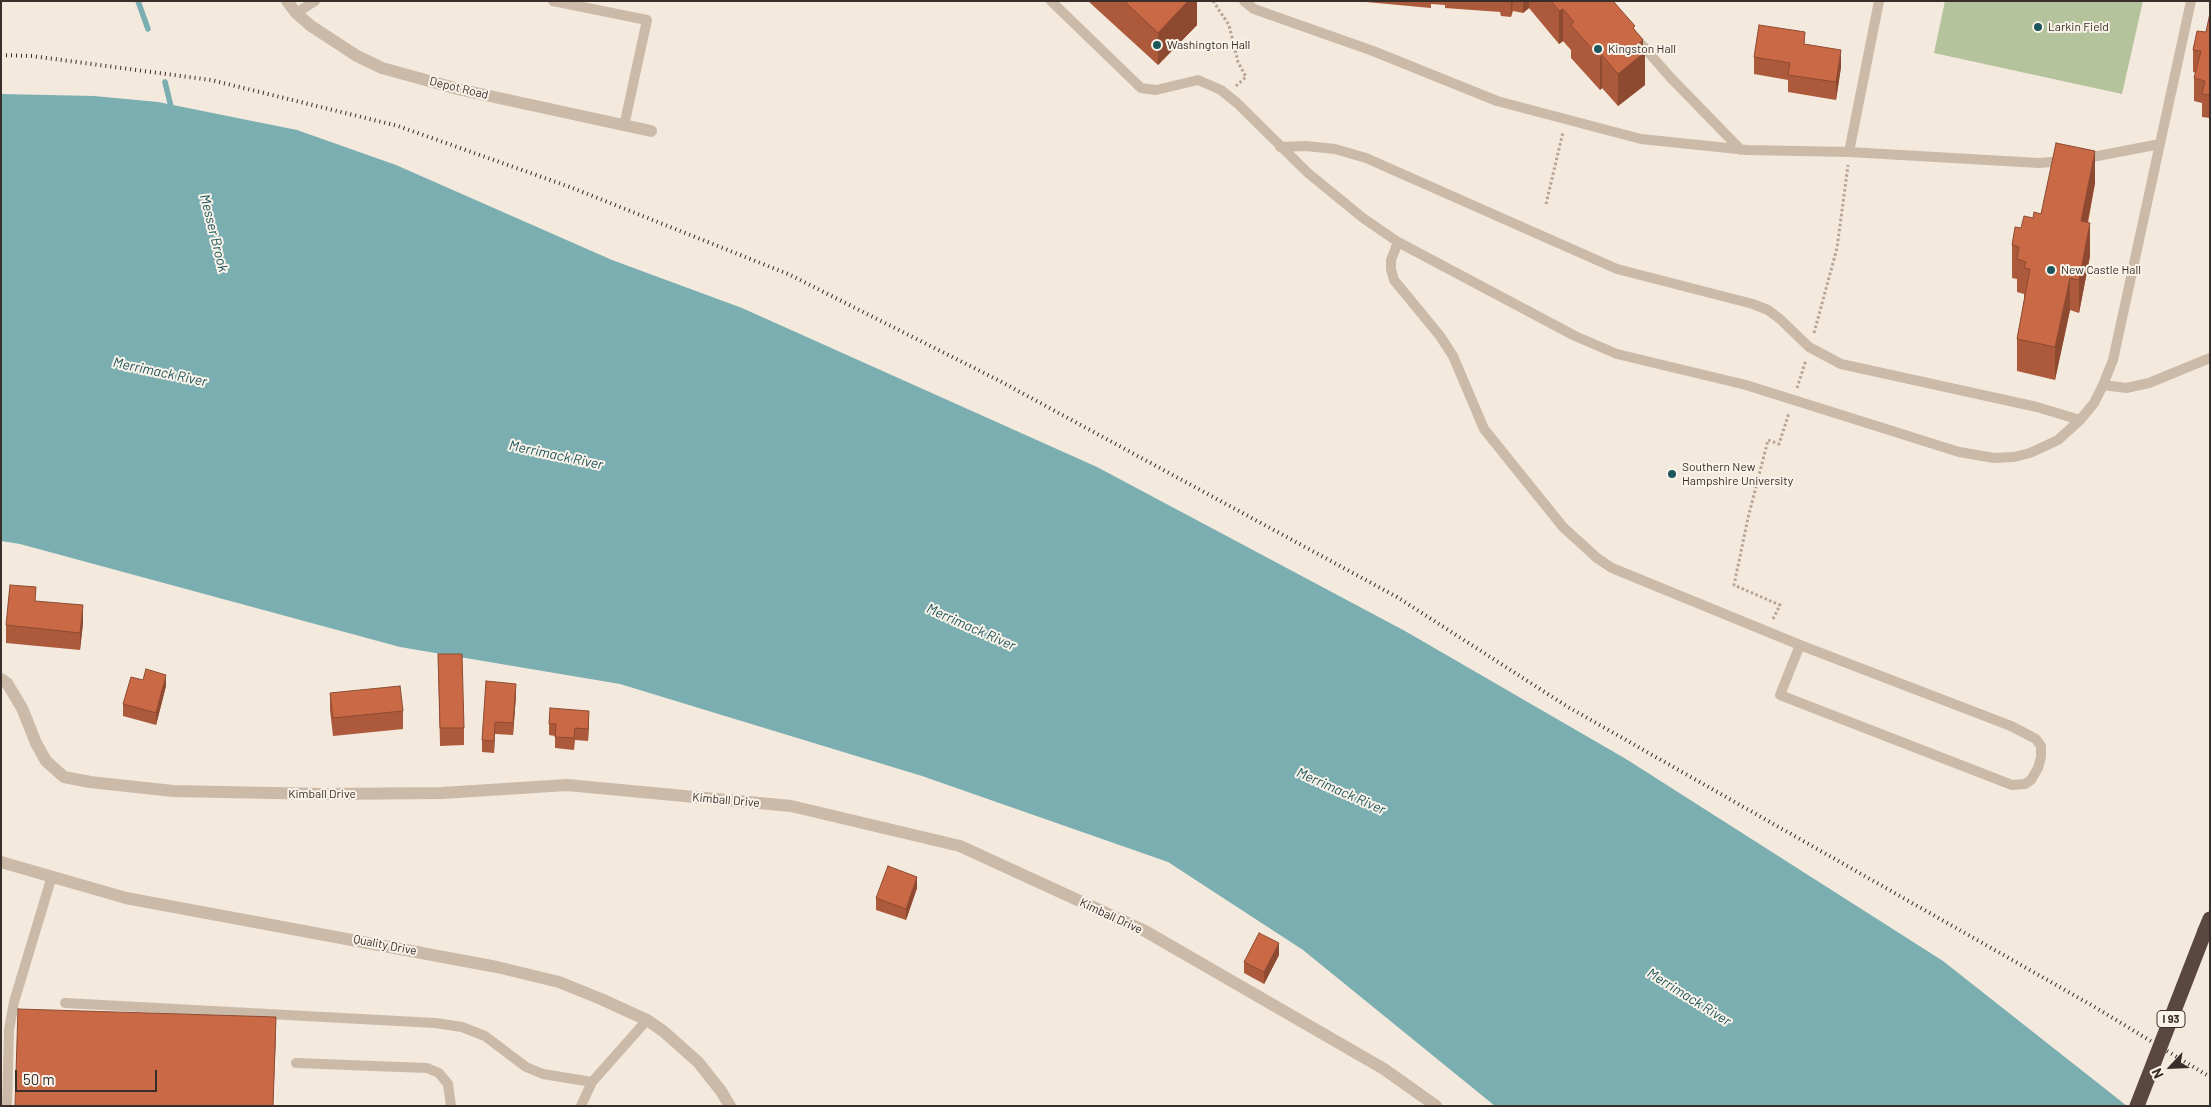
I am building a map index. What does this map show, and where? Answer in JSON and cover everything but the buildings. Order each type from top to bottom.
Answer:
[{"type":"highway","name":"I 93","points":[[2137,1106],[2207,925]]},
{"type":"street","name":"Depot Road","points":[[287,1],[296,13],[333,42],[382,68],[462,90],[651,131]]},
{"type":"street","name":"Kimball Drive","points":[[1,679],[7,683],[22,708],[36,743],[46,761],[64,776],[90,782],[130,788],[173,791],[322,794],[442,793],[567,785],[791,806],[960,846],[1145,931],[1384,1070],[1436,1106]]},
{"type":"street","name":"Quality Drive","points":[[1,862],[126,898],[497,967],[559,982],[601,998],[647,1020],[672,1038],[698,1062],[722,1091],[730,1106]]},
{"type":"lane","points":[[296,13],[315,1]]},
{"type":"lane","points":[[553,1],[647,20],[624,126]]},
{"type":"lane","points":[[1052,1],[1142,88],[1156,90],[1198,80],[1207,82],[1228,95],[1335,197],[1398,242],[1597,346],[1643,361],[1746,384],[1959,452],[1994,458],[2014,457],[2030,453],[2058,440],[2080,420],[2094,403],[2103,385],[2113,360],[2192,1]]},
{"type":"lane","points":[[1244,1],[1254,9],[1373,50],[1497,101],[1641,139],[1741,150],[1849,152],[2039,163],[2079,160],[2160,144]]},
{"type":"lane","points":[[1849,152],[1879,1]]},
{"type":"lane","points":[[1626,25],[1670,77],[1741,150]]},
{"type":"lane","points":[[1280,146],[1335,149],[1366,158],[1617,269],[1753,304],[1768,310],[1780,319],[1809,347],[1841,364],[2046,410],[2080,420]]},
{"type":"lane","points":[[1398,242],[1391,260],[1394,280],[1440,336],[1453,356],[1476,413],[1496,446],[1579,544],[1612,568],[1800,645],[2028,734],[2036,739],[2040,746],[2041,757],[2038,768],[2031,780],[2026,784],[2012,785],[1780,695],[1800,645]]},
{"type":"lane","points":[[2103,385],[2126,388],[2149,383],[2210,358]]},
{"type":"lane","points":[[7,1106],[10,1030],[14,1002],[52,876]]},
{"type":"lane","points":[[65,1003],[435,1023],[462,1027],[485,1036],[526,1068],[543,1074],[592,1082]]},
{"type":"lane","points":[[581,1106],[592,1082],[647,1020]]},
{"type":"lane","points":[[296,1063],[427,1068],[439,1073],[448,1084],[451,1106]]},
{"type":"path","points":[[1213,1],[1229,25],[1238,62],[1246,77],[1228,95]]},
{"type":"path","points":[[1546,204],[1566,120]]},
{"type":"path","points":[[1798,386],[1837,248],[1849,152]]},
{"type":"path","points":[[1773,619],[1780,605],[1734,585],[1748,518],[1768,440],[1779,444],[1787,419]]},
{"type":"green space","name":"Larkin Field","points":[[1945,1],[2143,1],[2122,94],[1934,53]]},
{"type":"water","name":"Merrimack River","points":[[1,94],[94,96],[158,102],[297,130],[396,165],[612,260],[742,308],[1097,467],[1405,631],[1626,759],[1943,961],[2127,1106],[1495,1106],[1303,950],[1168,862],[922,776],[620,684],[400,647],[20,544],[1,541]]},
{"type":"waterway","name":"Messer Brook","points":[[138,1],[148,29]]},
{"type":"waterway","name":"Messer Brook","points":[[165,82],[172,111]]},
{"type":"railway","points":[[1,55],[32,56],[211,80],[398,126],[570,187],[788,274],[998,380],[1397,597],[1568,707],[2093,1006],[2210,1077]]},
{"type":"place","name":"Larkin Field","points":[[2038,27]]},
{"type":"place","name":"Washington Hall","points":[[1157,45]]},
{"type":"place","name":"Kingston Hall","points":[[1598,49]]},
{"type":"place","name":"New Castle Hall","points":[[2051,270]]},
{"type":"place","name":"Southern New Hampshire University","points":[[1672,474]]}]
